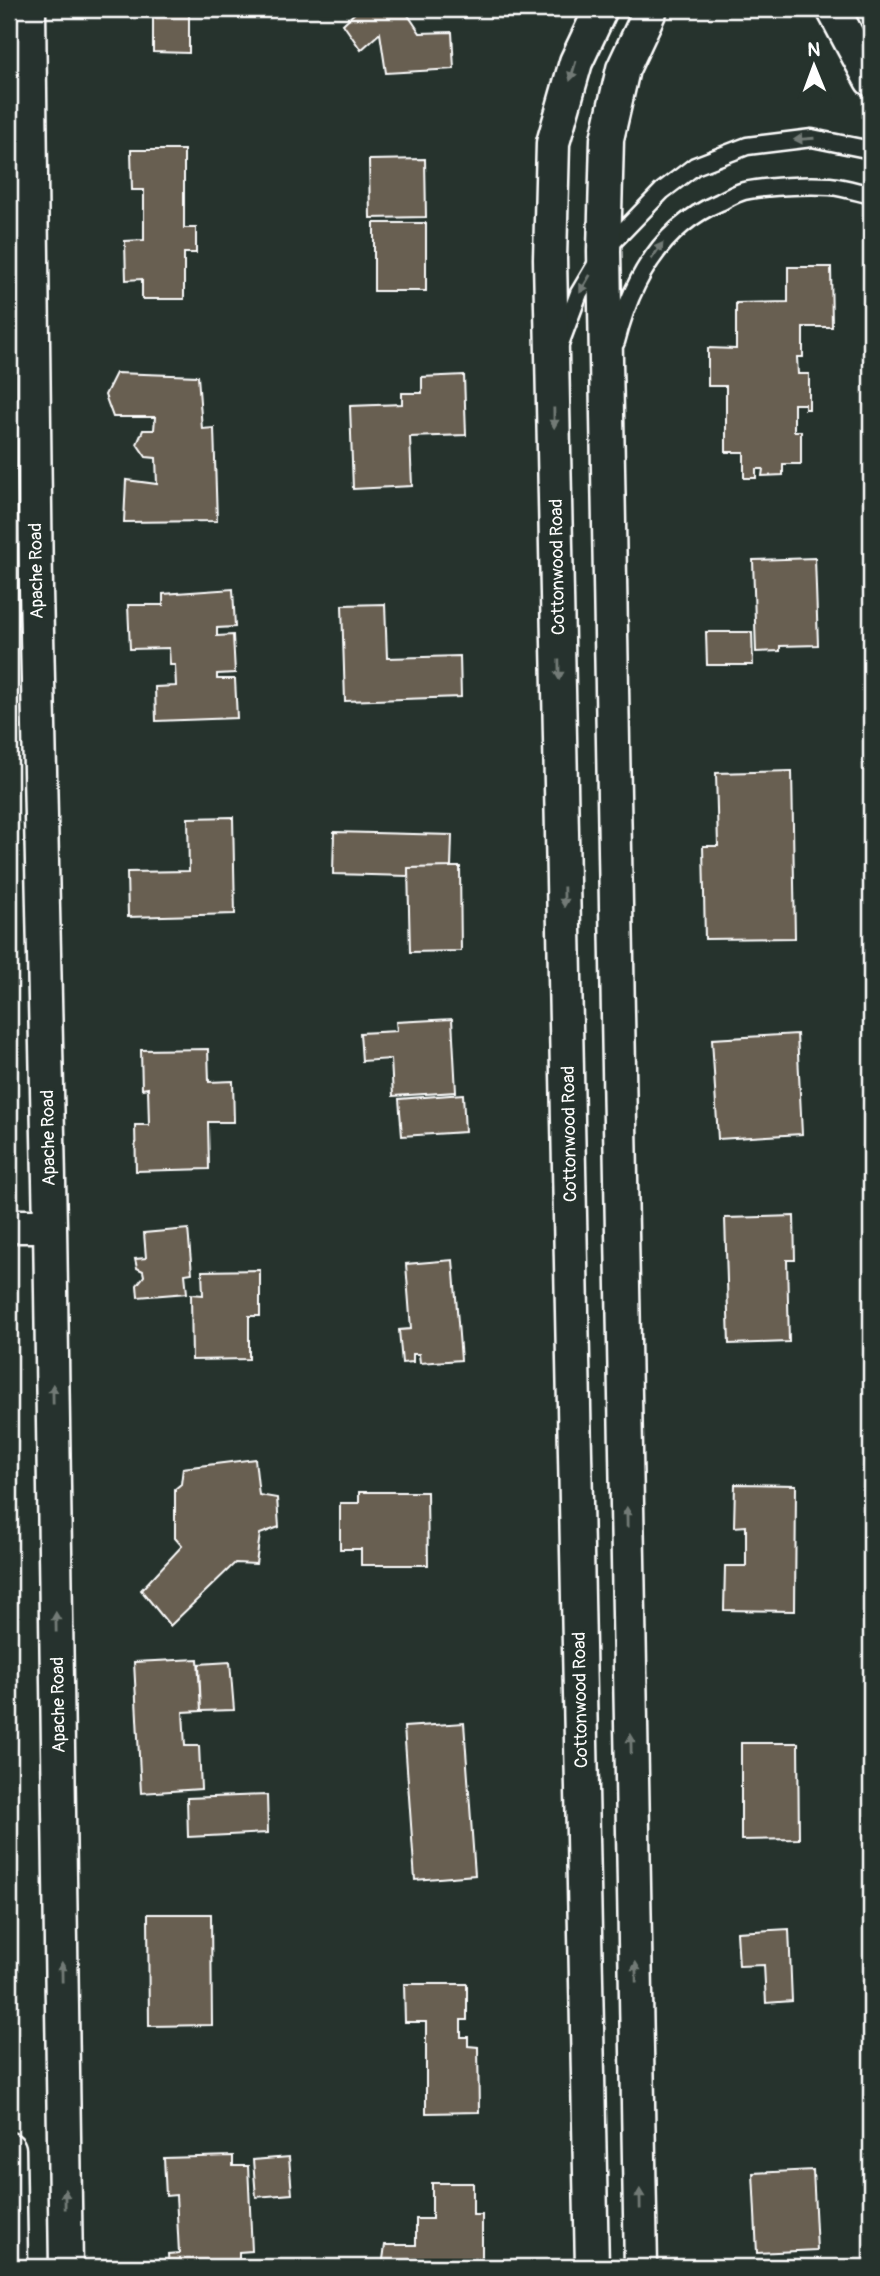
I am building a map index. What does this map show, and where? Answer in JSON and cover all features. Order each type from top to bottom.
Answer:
[{"type":"street","name":"Apache Road","points":[[29,9],[36,589],[50,1226],[66,2267]]},
{"type":"street","name":"Cottonwood Road","points":[[592,2267],[551,259],[553,143],[576,62],[601,9]]},
{"type":"street","points":[[641,2267],[604,251],[607,139],[623,69],[651,9]]},
{"type":"street","points":[[833,9],[871,79]]},
{"type":"street","points":[[9,1226],[50,1226]]},
{"type":"street","points":[[9,2149],[11,2267]]},
{"type":"lane","points":[[553,362],[579,293],[604,251],[662,191],[695,166],[747,146],[811,138],[871,150]]},
{"type":"lane","points":[[607,382],[623,316],[640,274],[663,241],[704,209],[744,191],[791,187],[831,186],[871,195]]},
{"type":"building","points":[[153,9],[189,9],[189,53],[153,52]]},
{"type":"building","points":[[359,9],[404,9],[420,33],[452,32],[454,69],[386,73],[380,33],[361,50],[343,24]]},
{"type":"building","points":[[131,150],[184,150],[184,228],[196,228],[196,253],[184,253],[184,299],[142,299],[142,279],[126,280],[125,241],[144,240],[144,190],[132,190]]},
{"type":"building","points":[[425,159],[426,217],[370,218],[369,160]]},
{"type":"building","points":[[374,223],[426,223],[426,291],[374,291]]},
{"type":"building","points":[[788,267],[831,267],[832,327],[803,327],[803,357],[797,357],[798,374],[809,374],[809,409],[805,409],[805,404],[794,404],[794,431],[801,431],[801,464],[783,464],[783,475],[762,476],[763,469],[756,469],[756,478],[744,478],[744,452],[726,452],[726,386],[708,386],[708,348],[736,349],[736,303],[788,302]]},
{"type":"building","points":[[116,373],[198,376],[202,429],[214,428],[217,521],[124,522],[126,480],[157,484],[156,458],[146,457],[137,444],[143,430],[154,430],[155,417],[113,417],[105,395]]},
{"type":"building","points":[[464,375],[466,435],[410,437],[412,486],[353,489],[350,406],[402,404],[402,393],[422,393],[422,377]]},
{"type":"building","points":[[815,558],[818,645],[780,646],[780,651],[756,652],[753,560]]},
{"type":"building","points":[[233,589],[235,627],[217,628],[217,636],[233,635],[235,673],[217,674],[217,679],[235,679],[237,718],[156,721],[155,687],[176,686],[175,665],[170,665],[169,648],[130,649],[128,605],[163,605],[163,594]]},
{"type":"building","points":[[385,604],[387,658],[460,656],[461,697],[345,701],[342,605]]},
{"type":"building","points":[[706,632],[752,632],[753,665],[707,665]]},
{"type":"building","points":[[792,771],[795,938],[705,939],[703,846],[718,846],[716,773]]},
{"type":"building","points":[[233,817],[235,914],[128,917],[127,872],[189,871],[188,818]]},
{"type":"building","points":[[334,832],[452,835],[451,867],[408,868],[408,876],[333,874]]},
{"type":"building","points":[[460,867],[461,951],[410,952],[408,868]]},
{"type":"building","points":[[452,1019],[456,1092],[393,1096],[391,1059],[362,1061],[360,1033],[397,1031],[396,1022]]},
{"type":"building","points":[[797,1034],[802,1134],[718,1139],[712,1039]]},
{"type":"building","points":[[208,1049],[209,1082],[233,1081],[234,1122],[208,1122],[209,1169],[136,1171],[135,1125],[149,1125],[148,1088],[142,1089],[141,1050]]},
{"type":"building","points":[[463,1094],[465,1132],[402,1136],[399,1099]]},
{"type":"building","points":[[794,1216],[795,1260],[787,1260],[789,1342],[729,1344],[725,1218]]},
{"type":"building","points":[[188,1229],[192,1273],[185,1274],[187,1293],[138,1297],[137,1285],[144,1276],[143,1271],[137,1268],[135,1259],[146,1258],[144,1233]]},
{"type":"building","points":[[453,1260],[461,1360],[420,1363],[419,1354],[413,1354],[413,1362],[402,1363],[399,1330],[411,1329],[406,1264]]},
{"type":"building","points":[[260,1270],[260,1316],[249,1316],[249,1359],[192,1360],[191,1294],[203,1295],[202,1271]]},
{"type":"building","points":[[255,1459],[259,1495],[277,1498],[279,1527],[260,1534],[256,1564],[235,1563],[170,1626],[141,1590],[182,1546],[175,1538],[175,1489],[181,1484],[183,1468]]},
{"type":"building","points":[[735,1484],[796,1485],[795,1611],[724,1610],[725,1566],[746,1566],[746,1526],[734,1527]]},
{"type":"building","points":[[359,1492],[427,1492],[428,1565],[361,1565],[361,1549],[340,1549],[340,1503],[359,1503]]},
{"type":"building","points":[[198,1659],[201,1711],[183,1712],[185,1746],[199,1746],[201,1789],[141,1793],[134,1662]]},
{"type":"building","points":[[230,1662],[234,1710],[201,1711],[199,1664]]},
{"type":"building","points":[[464,1723],[475,1875],[415,1880],[404,1727]]},
{"type":"building","points":[[741,1743],[798,1743],[799,1839],[741,1840]]},
{"type":"building","points":[[267,1795],[268,1833],[188,1837],[187,1798]]},
{"type":"building","points":[[148,1914],[211,1914],[212,2025],[149,2026]]},
{"type":"building","points":[[789,1929],[792,2001],[766,2003],[764,1965],[739,1966],[737,1932]]},
{"type":"building","points":[[404,1984],[467,1984],[467,2020],[461,2020],[461,2037],[468,2037],[468,2046],[478,2047],[479,2112],[426,2113],[426,2022],[405,2022]]},
{"type":"building","points":[[233,2156],[233,2166],[248,2166],[252,2251],[239,2252],[239,2267],[169,2267],[168,2254],[179,2253],[176,2195],[166,2196],[164,2158]]},
{"type":"building","points":[[289,2157],[292,2194],[256,2197],[253,2160]]},
{"type":"building","points":[[813,2170],[817,2250],[757,2253],[753,2173]]},
{"type":"building","points":[[432,2183],[473,2183],[473,2215],[482,2215],[482,2261],[474,2261],[474,2267],[382,2267],[385,2245],[416,2245],[416,2219],[432,2219]]}]
